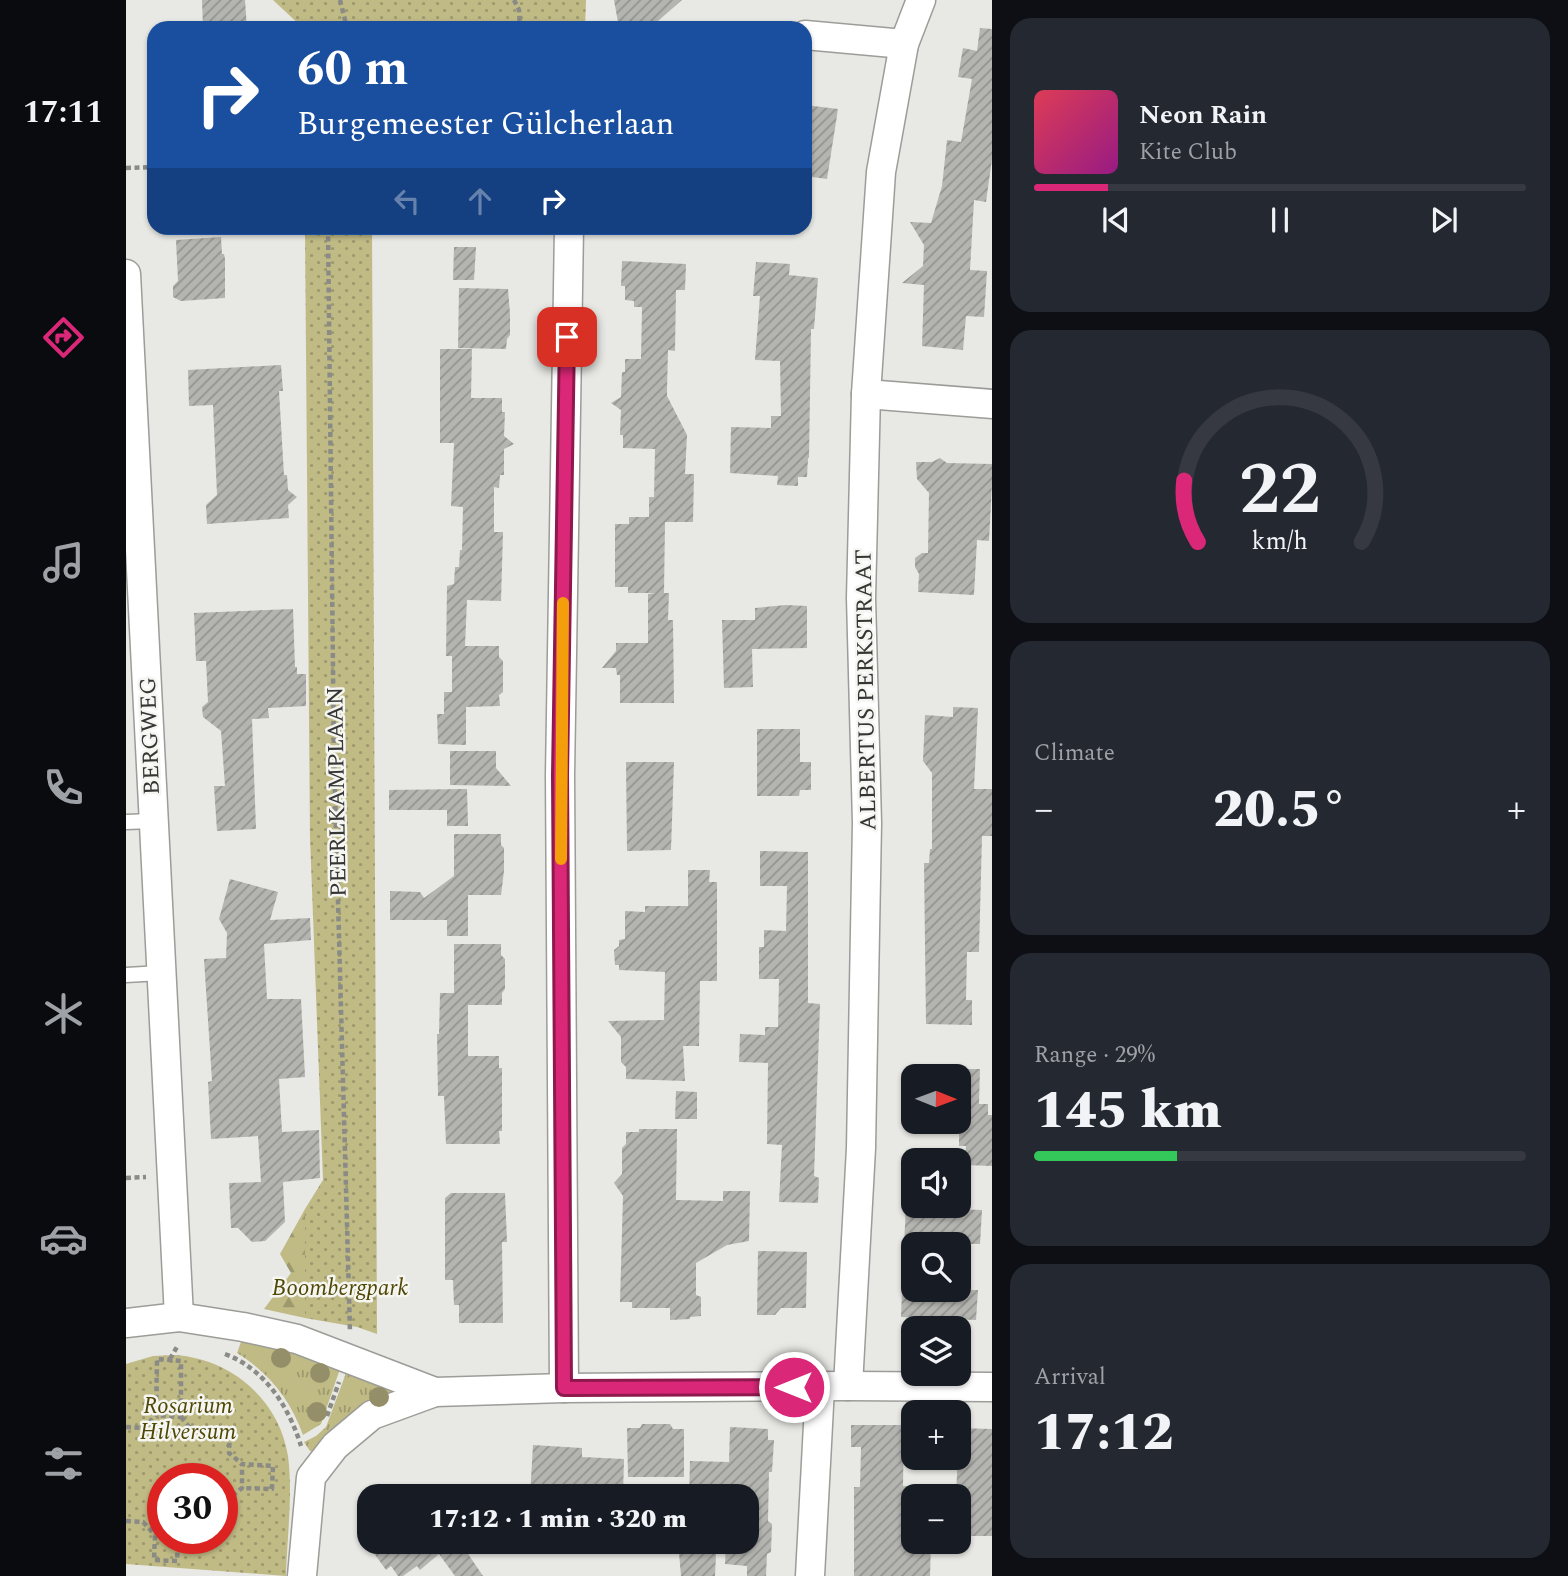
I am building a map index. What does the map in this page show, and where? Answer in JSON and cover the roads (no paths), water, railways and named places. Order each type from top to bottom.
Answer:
[{"type":"street","name":"ALBERTUS PERKSTRAAT","points":[[848,1386],[863,1066],[867,822],[861,598],[866,394],[881,172],[904,44],[920,0]]},
{"type":"street","points":[[812,37],[904,44]]},
{"type":"street","points":[[564,1388],[560,775],[569,235]]},
{"type":"street","name":"BERGWEG","points":[[126,274],[139,821],[160,973],[179,1329]]},
{"type":"street","points":[[866,394],[992,404]]},
{"type":"street","points":[[126,1322],[297,1339],[435,1392]]},
{"type":"street","points":[[810,1576],[820,1387]]},
{"type":"street","points":[[302,1576],[311,1477],[335,1446],[372,1415],[435,1392],[564,1388],[992,1387]]},
{"type":"lane","points":[[126,975],[160,973]]},
{"type":"park label","name":"Boombergpark","points":[[340,1287]]},
{"type":"park label","name":"Rosarium Hilversum","points":[[188,1418]]}]
